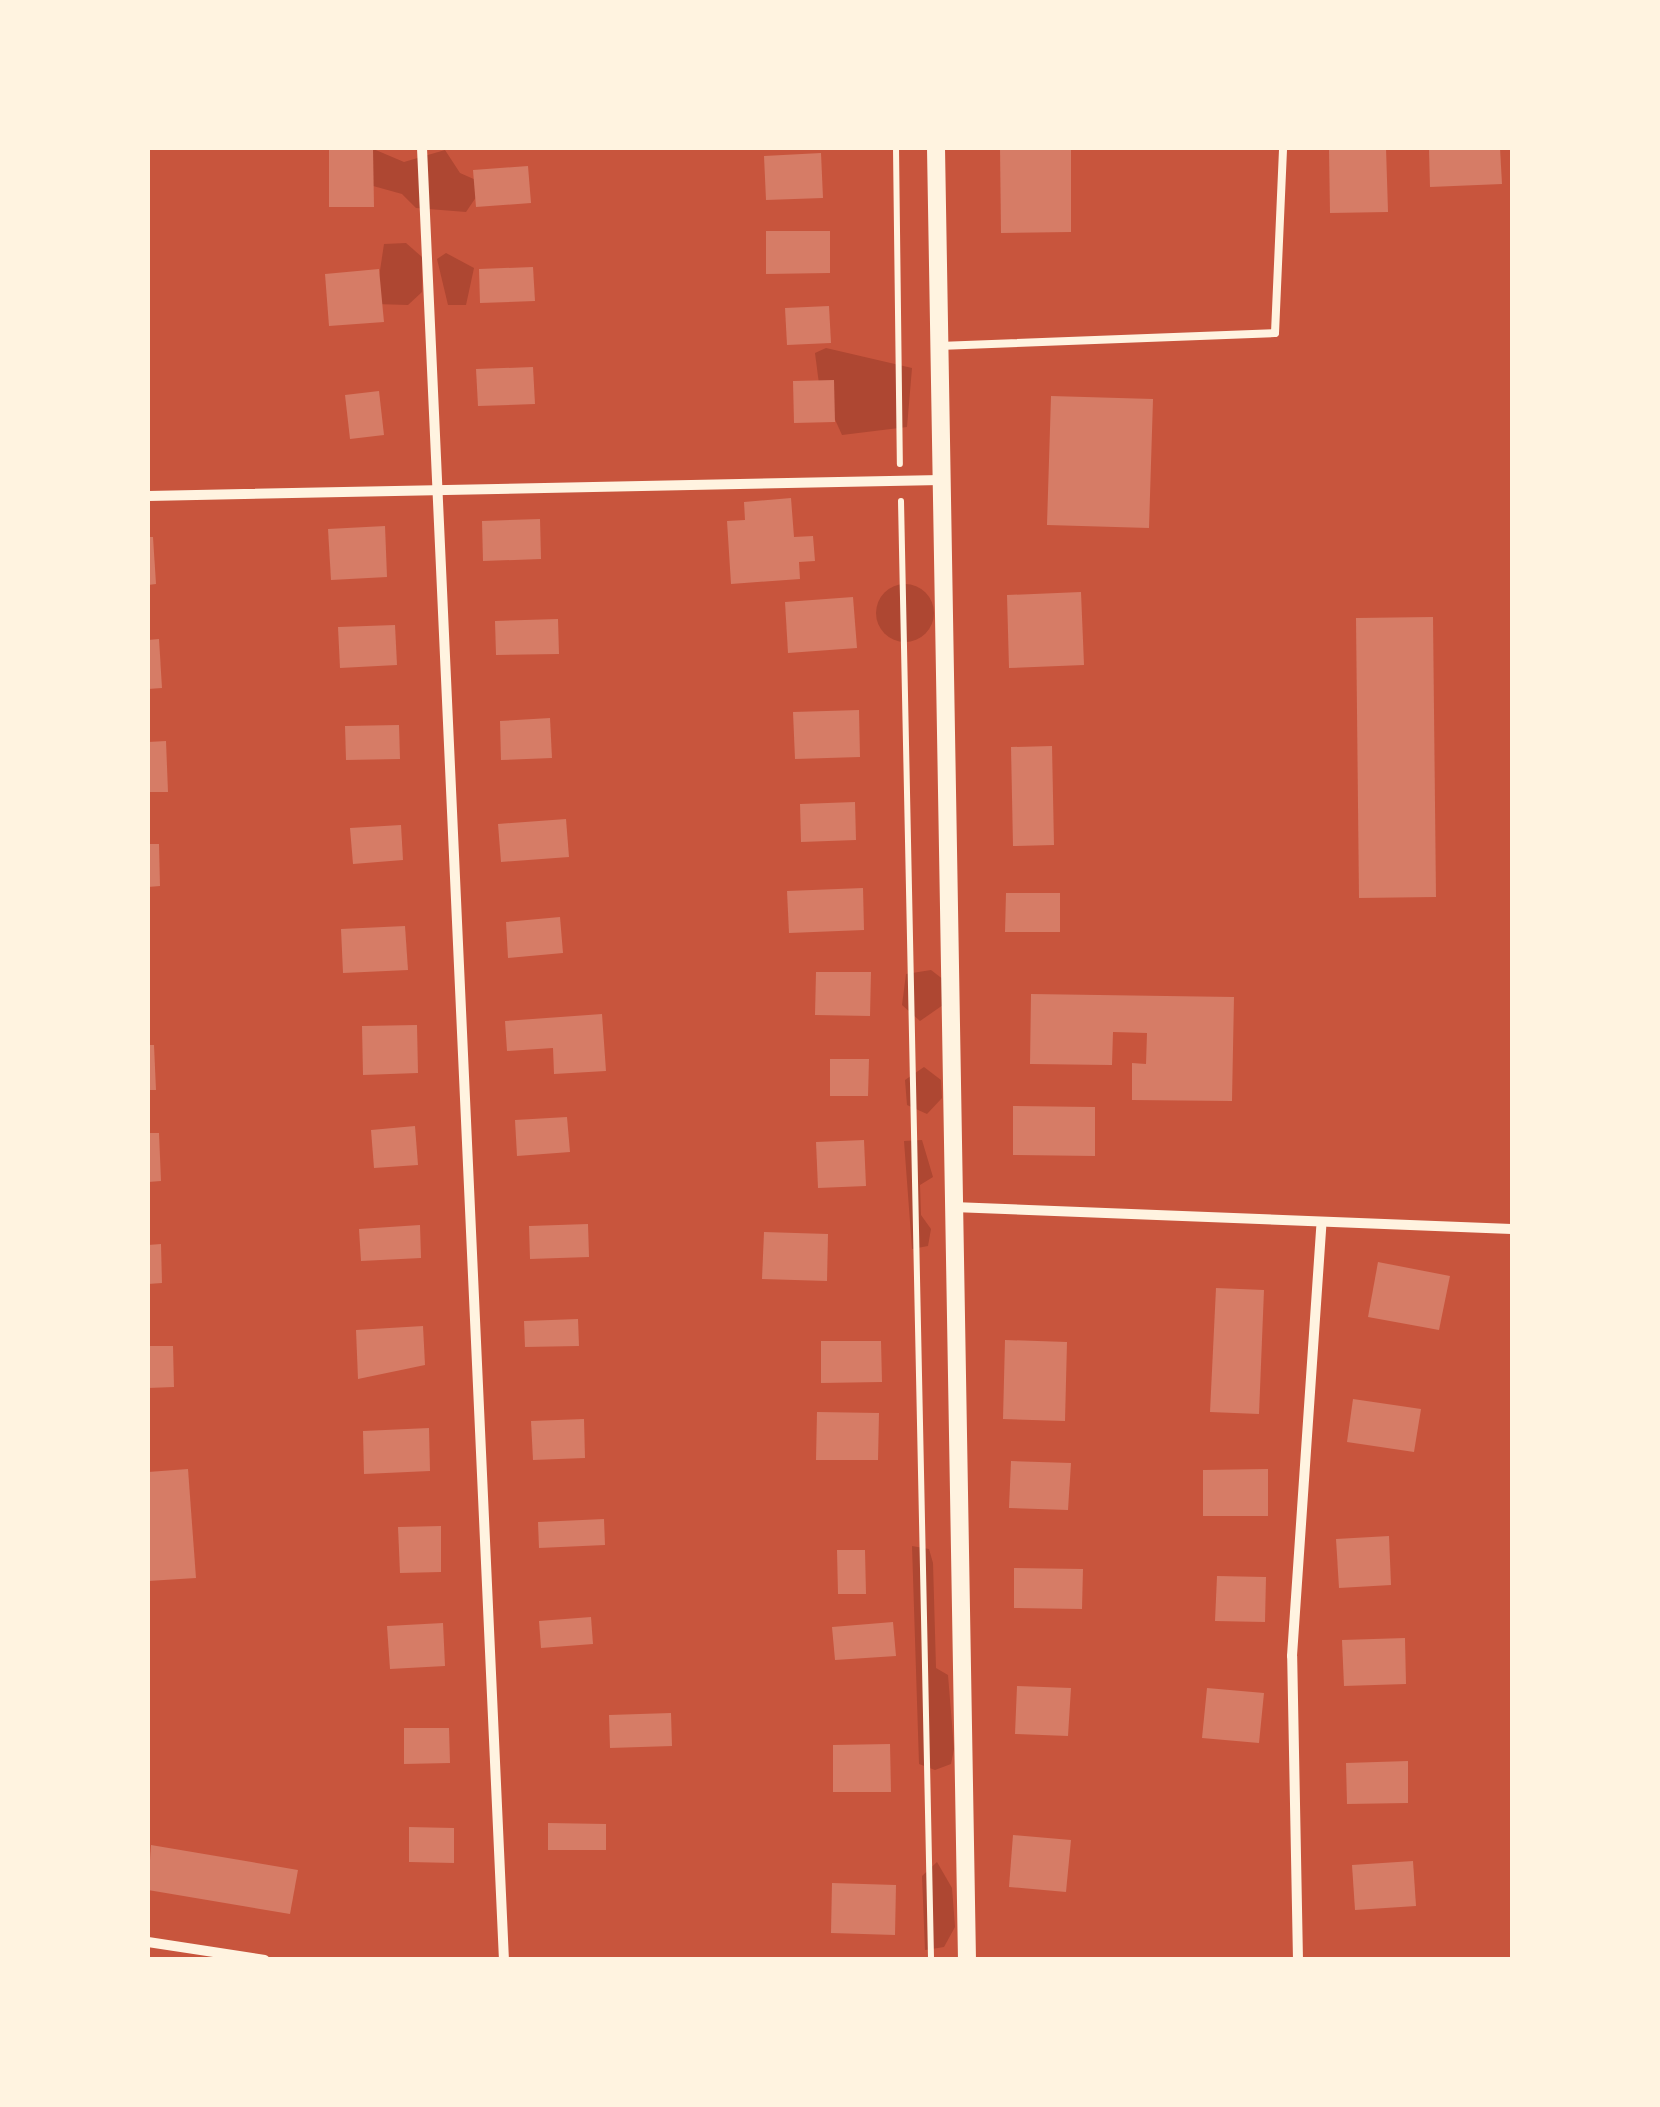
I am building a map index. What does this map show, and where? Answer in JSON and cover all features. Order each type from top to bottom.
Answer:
[{"type":"street","points":[[422,148],[504,1960]]},
{"type":"street","points":[[936,148],[967,1960]]},
{"type":"street","points":[[148,496],[437,485],[941,480]]},
{"type":"street","points":[[952,1207],[1321,1227],[1512,1229]]},
{"type":"street","points":[[1298,1960],[1292,1656],[1321,1227]]},
{"type":"street","points":[[148,1942],[265,1960]]},
{"type":"lane","points":[[939,346],[1275,332],[1283,148]]},
{"type":"path","points":[[896,148],[932,1960]]},
{"type":"shaded area","points":[[371,148],[404,162],[445,150],[460,173],[485,184],[466,212],[416,208],[402,194],[366,184]]},
{"type":"shaded area","points":[[406,243],[422,257],[422,292],[408,305],[375,304],[384,244]]},
{"type":"shaded area","points":[[446,253],[474,268],[466,305],[448,305],[437,259]]},
{"type":"shaded area","points":[[826,348],[912,368],[907,427],[842,435],[819,384],[815,353]]},
{"type":"shaded area","points":[[905,584],[926,592],[934,613],[926,634],[905,642],[884,634],[876,613],[884,592]]},
{"type":"shaded area","points":[[931,970],[944,980],[943,1005],[920,1021],[902,1005],[906,974]]},
{"type":"shaded area","points":[[924,1067],[941,1080],[942,1098],[927,1114],[907,1105],[905,1080]]},
{"type":"shaded area","points":[[922,1140],[933,1177],[920,1185],[921,1215],[931,1229],[928,1246],[912,1249],[904,1141]]},
{"type":"shaded area","points":[[912,1546],[929,1549],[933,1563],[936,1668],[948,1675],[954,1749],[951,1764],[935,1770],[919,1764]]},
{"type":"shaded area","points":[[937,1862],[952,1888],[955,1927],[944,1947],[925,1950],[922,1876]]},
{"type":"building","points":[[329,148],[373,148],[374,207],[329,207]]},
{"type":"building","points":[[1000,148],[1071,148],[1071,232],[1001,233]]},
{"type":"building","points":[[1329,148],[1386,148],[1388,212],[1330,213]]},
{"type":"building","points":[[1429,148],[1500,148],[1502,184],[1430,187]]},
{"type":"building","points":[[821,153],[823,198],[766,200],[764,156]]},
{"type":"building","points":[[528,166],[531,203],[476,207],[473,170]]},
{"type":"building","points":[[766,231],[830,231],[830,273],[766,274]]},
{"type":"building","points":[[533,267],[535,301],[480,303],[479,269]]},
{"type":"building","points":[[379,269],[384,322],[329,326],[325,274]]},
{"type":"building","points":[[829,306],[831,343],[787,345],[785,308]]},
{"type":"building","points":[[533,367],[535,404],[478,406],[476,369]]},
{"type":"building","points":[[834,380],[835,422],[794,423],[793,381]]},
{"type":"building","points":[[379,391],[384,435],[350,439],[345,395]]},
{"type":"building","points":[[1051,396],[1153,399],[1149,528],[1047,525]]},
{"type":"building","points":[[791,498],[794,537],[813,536],[815,561],[799,562],[800,579],[731,584],[727,521],[745,520],[744,502]]},
{"type":"building","points":[[540,519],[541,559],[483,561],[482,521]]},
{"type":"building","points":[[385,526],[387,577],[331,580],[328,529]]},
{"type":"building","points":[[148,537],[153,537],[156,584],[148,585]]},
{"type":"building","points":[[1081,592],[1084,665],[1009,668],[1007,595]]},
{"type":"building","points":[[853,597],[857,648],[788,653],[785,602]]},
{"type":"building","points":[[1433,617],[1436,897],[1359,898],[1356,618]]},
{"type":"building","points":[[558,619],[559,654],[496,655],[495,621]]},
{"type":"building","points":[[395,625],[397,665],[340,668],[338,627]]},
{"type":"building","points":[[159,639],[162,688],[148,689],[148,640]]},
{"type":"building","points":[[859,710],[860,757],[795,759],[793,712]]},
{"type":"building","points":[[550,718],[552,758],[501,760],[500,721]]},
{"type":"building","points":[[399,725],[400,759],[346,760],[345,726]]},
{"type":"building","points":[[166,741],[168,792],[148,792],[148,742]]},
{"type":"building","points":[[1052,746],[1054,845],[1013,846],[1011,747]]},
{"type":"building","points":[[855,802],[856,840],[801,842],[800,804]]},
{"type":"building","points":[[566,819],[569,857],[501,862],[498,824]]},
{"type":"building","points":[[401,825],[403,860],[353,864],[350,828]]},
{"type":"building","points":[[148,844],[159,844],[160,886],[148,887]]},
{"type":"building","points":[[863,888],[864,930],[789,933],[787,891]]},
{"type":"building","points":[[1006,893],[1060,893],[1060,932],[1005,932]]},
{"type":"building","points":[[560,917],[563,953],[508,958],[506,922]]},
{"type":"building","points":[[405,926],[408,970],[343,973],[341,929]]},
{"type":"building","points":[[816,972],[871,972],[870,1016],[815,1015]]},
{"type":"building","points":[[1031,994],[1234,997],[1232,1101],[1132,1100],[1132,1063],[1146,1064],[1147,1033],[1113,1032],[1112,1065],[1030,1064]]},
{"type":"building","points":[[602,1014],[606,1071],[554,1074],[553,1048],[507,1051],[505,1021]]},
{"type":"building","points":[[417,1025],[418,1073],[363,1075],[362,1026]]},
{"type":"building","points":[[148,1045],[154,1045],[156,1090],[148,1090]]},
{"type":"building","points":[[830,1059],[869,1059],[868,1096],[830,1096]]},
{"type":"building","points":[[1013,1106],[1095,1107],[1095,1156],[1013,1155]]},
{"type":"building","points":[[567,1117],[570,1152],[517,1156],[515,1120]]},
{"type":"building","points":[[415,1126],[418,1165],[374,1168],[371,1130]]},
{"type":"building","points":[[148,1133],[159,1133],[161,1181],[148,1182]]},
{"type":"building","points":[[864,1140],[866,1186],[818,1188],[816,1142]]},
{"type":"building","points":[[588,1224],[589,1257],[530,1259],[529,1226]]},
{"type":"building","points":[[420,1225],[421,1258],[361,1261],[359,1229]]},
{"type":"building","points":[[764,1232],[828,1234],[827,1281],[762,1279]]},
{"type":"building","points":[[161,1244],[162,1283],[148,1284],[148,1245]]},
{"type":"building","points":[[1378,1262],[1450,1276],[1439,1330],[1368,1317]]},
{"type":"building","points":[[1216,1288],[1264,1290],[1259,1414],[1210,1412]]},
{"type":"building","points":[[578,1319],[579,1346],[525,1347],[524,1321]]},
{"type":"building","points":[[423,1326],[425,1365],[358,1379],[356,1330]]},
{"type":"building","points":[[1005,1340],[1067,1342],[1065,1421],[1003,1419]]},
{"type":"building","points":[[821,1341],[881,1341],[882,1382],[821,1383]]},
{"type":"building","points":[[148,1346],[173,1346],[174,1387],[148,1388]]},
{"type":"building","points":[[1353,1399],[1421,1409],[1414,1452],[1347,1442]]},
{"type":"building","points":[[817,1412],[879,1413],[878,1460],[816,1460]]},
{"type":"building","points":[[584,1419],[585,1458],[533,1460],[531,1421]]},
{"type":"building","points":[[429,1428],[430,1471],[364,1474],[363,1431]]},
{"type":"building","points":[[1011,1461],[1071,1463],[1068,1510],[1009,1508]]},
{"type":"building","points":[[188,1469],[196,1578],[148,1581],[148,1472]]},
{"type":"building","points":[[1268,1469],[1268,1516],[1203,1516],[1203,1470]]},
{"type":"building","points":[[604,1519],[605,1545],[539,1548],[538,1522]]},
{"type":"building","points":[[441,1526],[441,1572],[400,1573],[398,1527]]},
{"type":"building","points":[[1389,1536],[1391,1585],[1339,1588],[1336,1539]]},
{"type":"building","points":[[837,1550],[865,1550],[866,1594],[838,1594]]},
{"type":"building","points":[[1014,1568],[1083,1569],[1082,1609],[1014,1608]]},
{"type":"building","points":[[1217,1576],[1266,1577],[1265,1622],[1215,1621]]},
{"type":"building","points":[[591,1617],[593,1644],[541,1648],[539,1621]]},
{"type":"building","points":[[893,1622],[896,1656],[835,1660],[832,1627]]},
{"type":"building","points":[[443,1623],[445,1666],[390,1669],[387,1626]]},
{"type":"building","points":[[1405,1638],[1406,1684],[1344,1686],[1342,1640]]},
{"type":"building","points":[[1017,1686],[1071,1688],[1068,1736],[1015,1734]]},
{"type":"building","points":[[1207,1688],[1264,1693],[1259,1743],[1202,1738]]},
{"type":"building","points":[[671,1713],[672,1746],[610,1748],[609,1715]]},
{"type":"building","points":[[404,1728],[449,1728],[450,1763],[404,1764]]},
{"type":"building","points":[[890,1744],[891,1792],[833,1792],[833,1745]]},
{"type":"building","points":[[1408,1761],[1408,1803],[1347,1804],[1346,1763]]},
{"type":"building","points":[[548,1823],[606,1824],[606,1850],[548,1850]]},
{"type":"building","points":[[409,1827],[454,1828],[454,1863],[409,1862]]},
{"type":"building","points":[[1013,1835],[1071,1840],[1066,1892],[1009,1887]]},
{"type":"building","points":[[151,1845],[298,1870],[290,1914],[148,1890]]},
{"type":"building","points":[[1413,1861],[1416,1906],[1355,1910],[1352,1865]]},
{"type":"building","points":[[832,1883],[896,1885],[895,1935],[831,1933]]}]
